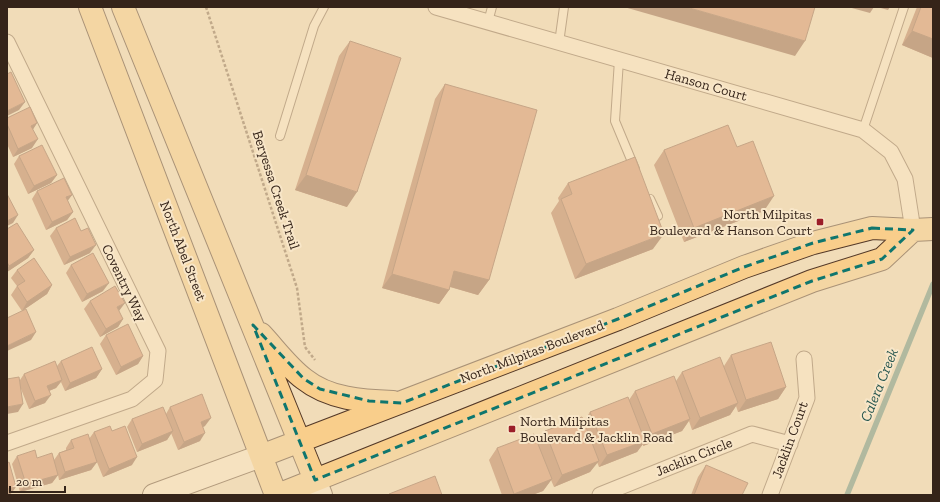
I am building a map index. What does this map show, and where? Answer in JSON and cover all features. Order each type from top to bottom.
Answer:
[{"type":"main road","name":"North Abel Street","points":[[90,7],[277,495]]},
{"type":"main road","points":[[123,7],[318,487]]},
{"type":"main road","name":"North Milpitas Boulevard","points":[[154,495],[261,456],[618,320],[744,266],[813,242],[872,228],[923,230]]},
{"type":"main road","points":[[277,495],[318,487],[414,442],[812,280],[882,259],[923,230]]},
{"type":"main road","points":[[253,325],[304,379],[320,389],[334,395],[369,401],[402,402]]},
{"type":"street","name":"Hanson Court","points":[[436,7],[863,130],[891,152],[905,179],[923,230]]},
{"type":"street","name":"Coventry Way","points":[[7,42],[158,351],[155,380],[132,399],[7,444]]},
{"type":"street","name":"Jacklin Court","points":[[770,495],[807,398],[804,359]]},
{"type":"street","name":"Jacklin Circle","points":[[600,495],[752,434],[790,444]]},
{"type":"lane","points":[[280,136],[314,26],[324,7]]},
{"type":"lane","points":[[488,22],[492,7]]},
{"type":"lane","points":[[559,43],[564,7]]},
{"type":"lane","points":[[863,130],[904,7]]},
{"type":"lane","points":[[619,60],[614,121],[637,173]]},
{"type":"lane","points":[[648,195],[658,216]]},
{"type":"path","name":"Beryessa Creek Trail","points":[[206,7],[297,288],[306,347],[318,365]]},
{"type":"highlighted area","points":[[872,228],[913,230],[882,259],[812,281],[315,480],[253,325],[304,379],[320,389],[369,401],[402,403],[618,319],[744,267],[813,243]]},
{"type":"building","points":[[686,7],[815,7],[805,41]]},
{"type":"building","points":[[921,7],[933,7],[933,39],[912,31]]},
{"type":"building","points":[[350,41],[401,58],[357,192],[306,175]]},
{"type":"building","points":[[11,72],[25,102],[7,111],[7,74]]},
{"type":"building","points":[[445,84],[537,110],[489,280],[454,271],[449,290],[392,274]]},
{"type":"building","points":[[30,107],[37,123],[31,126],[38,139],[18,149],[7,124],[7,118]]},
{"type":"building","points":[[728,125],[737,147],[753,141],[774,196],[694,228],[664,150]]},
{"type":"building","points":[[42,145],[57,175],[34,186],[19,156]]},
{"type":"building","points":[[635,157],[664,234],[586,264],[561,199],[572,194],[568,183]]},
{"type":"building","points":[[64,178],[72,195],[66,197],[73,212],[52,222],[37,191]]},
{"type":"building","points":[[7,194],[18,215],[7,221]]},
{"type":"building","points":[[75,218],[81,231],[88,228],[96,245],[70,257],[56,228]]},
{"type":"building","points":[[17,223],[34,250],[9,266],[7,262],[7,229]]},
{"type":"building","points":[[93,253],[109,283],[87,294],[71,265]]},
{"type":"building","points":[[34,258],[52,285],[27,302],[17,286],[25,281],[17,270]]},
{"type":"building","points":[[115,286],[125,303],[117,307],[123,319],[106,329],[90,301]]},
{"type":"building","points":[[26,309],[36,332],[7,346],[7,318]]},
{"type":"building","points":[[128,324],[143,356],[121,367],[106,335]]},
{"type":"building","points":[[771,342],[786,387],[746,400],[731,355]]},
{"type":"building","points":[[92,347],[102,369],[70,383],[61,361]]},
{"type":"building","points":[[720,357],[738,403],[700,418],[682,372]]},
{"type":"building","points":[[55,361],[62,380],[47,386],[51,395],[35,401],[24,374]]},
{"type":"building","points":[[674,376],[690,419],[652,434],[635,391]]},
{"type":"building","points":[[19,377],[23,404],[7,407],[7,379]]},
{"type":"building","points":[[202,394],[211,418],[201,422],[205,433],[184,442],[170,407]]},
{"type":"building","points":[[628,397],[645,441],[607,455],[590,412]]},
{"type":"building","points":[[163,407],[173,431],[142,444],[132,419]]},
{"type":"building","points":[[582,417],[599,461],[562,475],[545,431]]},
{"type":"building","points":[[110,426],[112,431],[125,426],[137,457],[109,469],[94,432]]},
{"type":"building","points":[[88,434],[97,462],[65,472],[59,453],[74,448],[71,440]]},
{"type":"building","points":[[534,434],[552,479],[514,494],[497,448]]},
{"type":"building","points":[[35,450],[37,458],[52,453],[58,475],[26,484],[17,456]]},
{"type":"building","points":[[9,462],[16,487],[7,489],[7,463]]},
{"type":"building","points":[[706,465],[748,483],[742,495],[694,495]]},
{"type":"building","points":[[435,476],[442,495],[389,495],[389,494]]},
{"type":"waterway","name":"Calera Creek","points":[[847,495],[933,284]]},
{"type":"place","name":"North Milpitas Boulevard & Hanson Court","points":[[820,222]]},
{"type":"place","name":"North Milpitas Boulevard & Jacklin Road","points":[[512,429]]}]
